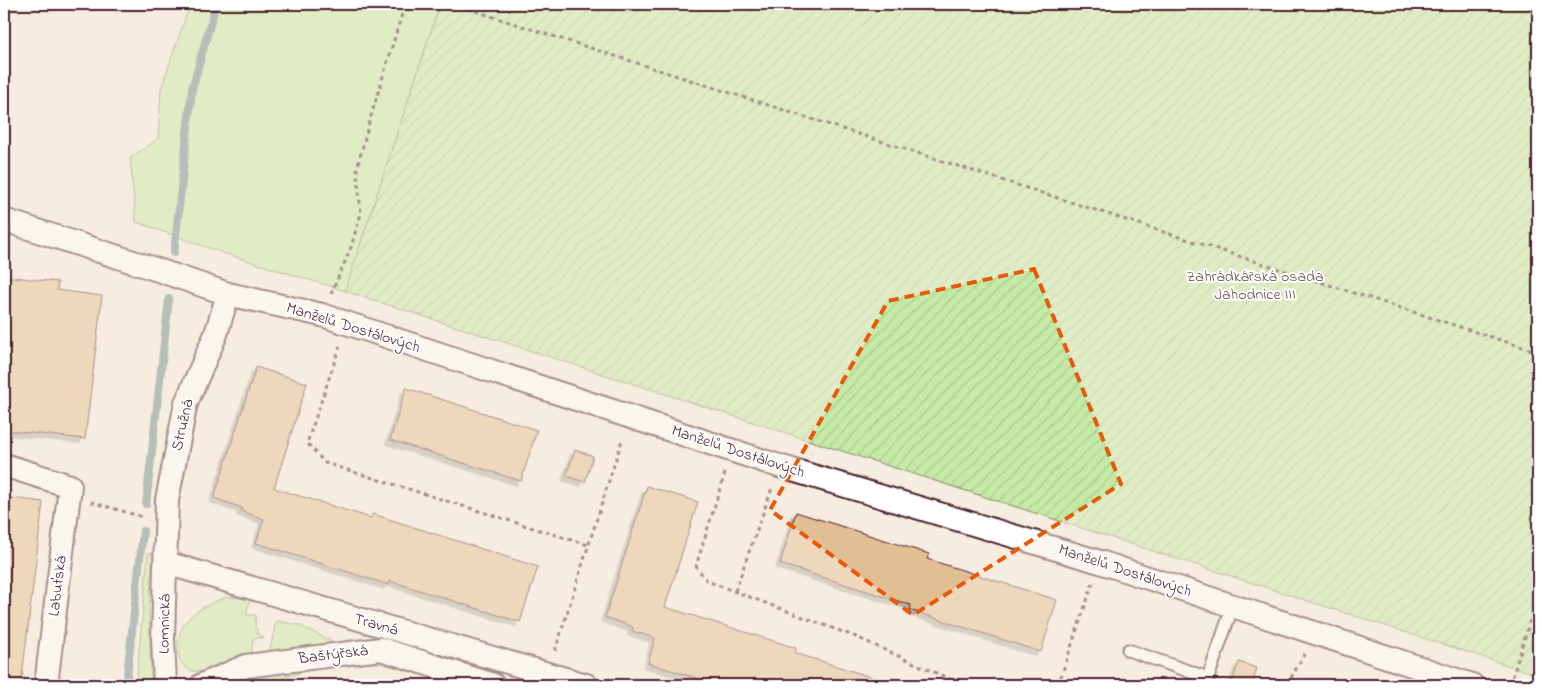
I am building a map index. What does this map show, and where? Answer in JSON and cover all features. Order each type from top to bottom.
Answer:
[{"type":"street","name":"Manželů Dostálových","points":[[4,220],[228,294],[322,315],[779,466],[1100,562],[1472,685]]},
{"type":"street","name":"Stružná","points":[[166,562],[167,500],[186,402],[216,334],[228,294]]},
{"type":"street","points":[[4,465],[70,491]]},
{"type":"street","name":"Labuťská","points":[[46,685],[70,491]]},
{"type":"street","name":"Travná","points":[[166,562],[586,685]]},
{"type":"street","name":"Lomnická","points":[[165,685],[163,638],[166,562]]},
{"type":"street","name":"Baštýřská","points":[[202,685],[246,666],[380,650],[493,685]]},
{"type":"lane","points":[[1128,650],[1208,678],[1233,606]]},
{"type":"path","points":[[322,315],[350,250],[361,214],[357,169],[405,4]]},
{"type":"path","points":[[454,4],[1538,352]]},
{"type":"path","points":[[347,324],[308,443],[325,463],[588,545]]},
{"type":"path","points":[[548,675],[629,416]]},
{"type":"path","points":[[732,450],[696,566],[707,581],[856,637],[962,685]]},
{"type":"path","points":[[735,591],[779,466]]},
{"type":"path","points":[[70,491],[166,524]]},
{"type":"path","points":[[1058,685],[1100,562]]},
{"type":"path","points":[[1510,685],[1538,595]]},
{"type":"path","points":[[1287,685],[1317,633]]},
{"type":"highlighted area","points":[[1034,269],[1121,484],[913,615],[770,510],[888,301]]},
{"type":"green space","points":[[190,4],[440,4],[345,291],[223,253],[136,222],[130,158],[158,139],[161,89]]},
{"type":"green space","name":"Zahrádkářská osada Jahodnice III","points":[[440,4],[1538,4],[1538,675],[345,291]]},
{"type":"green space","points":[[148,553],[153,554],[149,606],[151,685],[136,685]]},
{"type":"green space","points":[[227,597],[250,599],[246,615],[256,615],[255,629],[258,630],[257,634],[264,637],[253,639],[251,656],[211,671],[199,672],[190,670],[184,666],[178,653],[181,630],[189,618],[198,610]]},
{"type":"green space","points":[[276,621],[299,625],[341,646],[269,654]]},
{"type":"green space","points":[[380,660],[396,662],[416,673],[380,663],[346,664],[313,669],[261,685],[223,685],[257,674]]},
{"type":"building","points":[[4,276],[58,282],[57,290],[102,296],[85,439],[4,430]]},
{"type":"building","points":[[256,367],[307,383],[274,488],[371,518],[373,514],[538,567],[520,622],[390,581],[389,585],[256,543],[264,519],[241,511],[242,508],[214,498]]},
{"type":"building","points":[[406,388],[537,430],[521,481],[390,440]]},
{"type":"building","points":[[575,450],[593,456],[585,482],[566,476]]},
{"type":"building","points":[[647,486],[698,502],[665,607],[796,648],[795,653],[884,681],[883,685],[719,685],[648,663],[655,638],[632,631],[633,627],[605,617]]},
{"type":"building","points":[[4,497],[43,502],[21,685],[4,685]]},
{"type":"building","points":[[796,512],[929,554],[927,559],[1057,600],[1041,652],[910,610],[911,605],[780,564]]},
{"type":"building","points":[[1239,662],[1257,668],[1252,685],[1231,685]]},
{"type":"waterway","points":[[174,253],[192,89],[216,4]]},
{"type":"waterway","points":[[146,504],[169,299]]},
{"type":"waterway","points":[[126,685],[143,531]]}]
